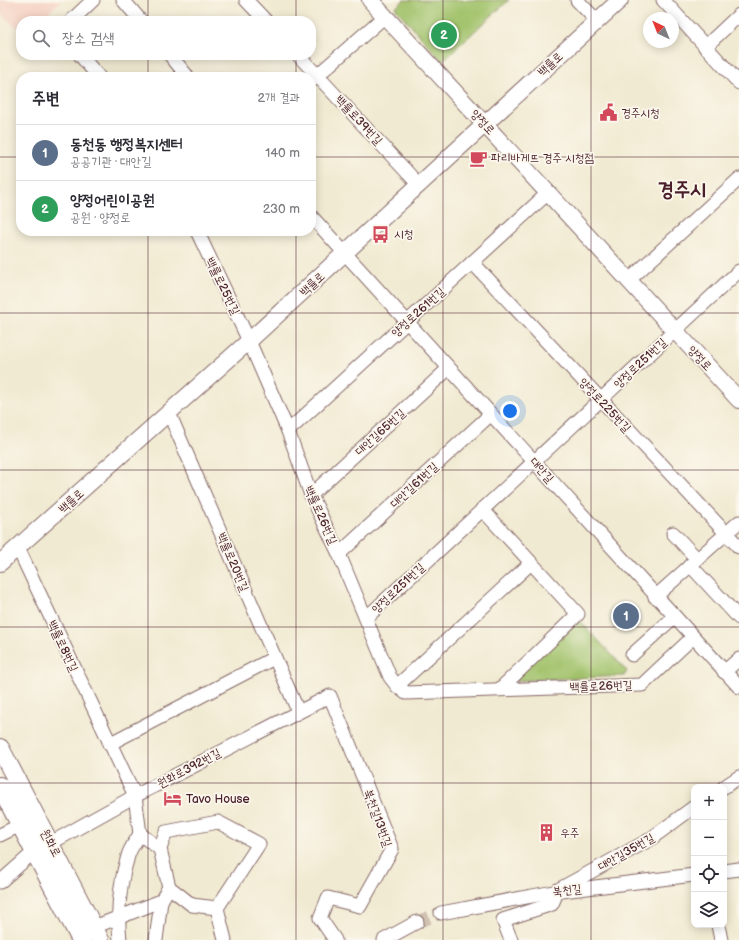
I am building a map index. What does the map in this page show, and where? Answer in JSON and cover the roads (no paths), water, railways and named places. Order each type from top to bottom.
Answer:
[{"type":"main road","name":"원화로","points":[[0,748],[51,843],[97,934]]},
{"type":"main road","name":"원화로","points":[[0,786],[81,940]]},
{"type":"main road","points":[[35,852],[51,843]]},
{"type":"street","points":[[76,16],[93,0]]},
{"type":"street","points":[[123,0],[137,16]]},
{"type":"street","points":[[246,0],[261,16]]},
{"type":"street","name":"양정로","points":[[370,0],[739,400]]},
{"type":"street","points":[[577,0],[596,21]]},
{"type":"street","name":"백률로","points":[[0,563],[250,341],[484,123],[620,0]]},
{"type":"street","points":[[663,0],[739,83]]},
{"type":"street","points":[[705,47],[739,14]]},
{"type":"street","points":[[316,76],[385,16]]},
{"type":"street","points":[[84,60],[95,72]]},
{"type":"street","points":[[174,60],[184,72]]},
{"type":"street","name":"백률로39번길","points":[[301,60],[310,72]]},
{"type":"street","name":"백률로39번길","points":[[316,80],[419,185]]},
{"type":"street","points":[[628,281],[739,179]]},
{"type":"street","name":"양정로261번길","points":[[288,431],[548,193]]},
{"type":"street","name":"대안길","points":[[316,221],[448,369],[534,461],[692,638],[739,687]]},
{"type":"street","name":"백률로25번길","points":[[199,236],[250,341]]},
{"type":"street","name":"양정로225번길","points":[[472,262],[739,547]]},
{"type":"street","name":"양정로251번길","points":[[366,618],[739,271]]},
{"type":"street","name":"백률로26번길","points":[[250,341],[288,431],[311,495],[339,554],[390,677],[397,686],[406,693],[642,685],[692,638]]},
{"type":"street","name":"대안길65번길","points":[[311,495],[448,369]]},
{"type":"street","name":"백률로20번길","points":[[169,413],[298,711]]},
{"type":"street","name":"대안길61번길","points":[[339,554],[490,415]]},
{"type":"street","points":[[482,509],[578,614],[500,689]]},
{"type":"street","points":[[655,596],[739,522]]},
{"type":"street","points":[[673,533],[739,618]]},
{"type":"street","name":"백률로8번길","points":[[18,548],[109,744],[135,796],[140,834]]},
{"type":"street","points":[[397,686],[530,563]]},
{"type":"street","points":[[632,655],[674,617]]},
{"type":"street","points":[[109,744],[274,658]]},
{"type":"street","points":[[724,672],[739,658]]},
{"type":"street","name":"원화로392번길","points":[[51,843],[135,796],[298,711],[330,696]]},
{"type":"street","name":"북천길13번길","points":[[330,696],[392,849],[360,906],[328,898],[320,918],[335,940]]},
{"type":"street","points":[[727,785],[739,777]]},
{"type":"street","name":"대안길35번길","points":[[554,892],[649,840],[691,811]]},
{"type":"street","points":[[217,908],[192,905],[169,887],[160,849],[166,832],[218,822],[259,844],[217,908],[225,940]]},
{"type":"street","points":[[0,835],[20,825]]},
{"type":"street","points":[[120,940],[118,918],[128,855],[140,834],[160,849]]},
{"type":"street","name":"원화로","points":[[0,882],[35,852]]},
{"type":"street","points":[[727,871],[739,869]]},
{"type":"street","name":"북천길","points":[[441,913],[554,892],[691,875]]},
{"type":"street","points":[[156,940],[161,901],[169,887]]},
{"type":"street","points":[[511,940],[503,920],[552,904],[555,897],[554,892]]},
{"type":"street","points":[[97,934],[118,918],[161,901]]},
{"type":"street","points":[[384,940],[417,922]]},
{"type":"street","points":[[719,928],[721,940]]},
{"type":"tunnel","points":[[417,922],[441,913]]},
{"type":"place","name":"양정어린이공원","points":[[444,35]]},
{"type":"place","name":"경주시청","points":[[608,113]]},
{"type":"place","name":"파리바게뜨 경주 시청점","points":[[478,158]]},
{"type":"place","name":"시청","points":[[381,234]]},
{"type":"place","name":"동천동 행정복지센터","points":[[626,616]]},
{"type":"place","name":"Tavo House","points":[[173,799]]},
{"type":"place","name":"우주","points":[[547,833]]},
{"type":"district","name":"경주시","points":[[682,189]]}]
